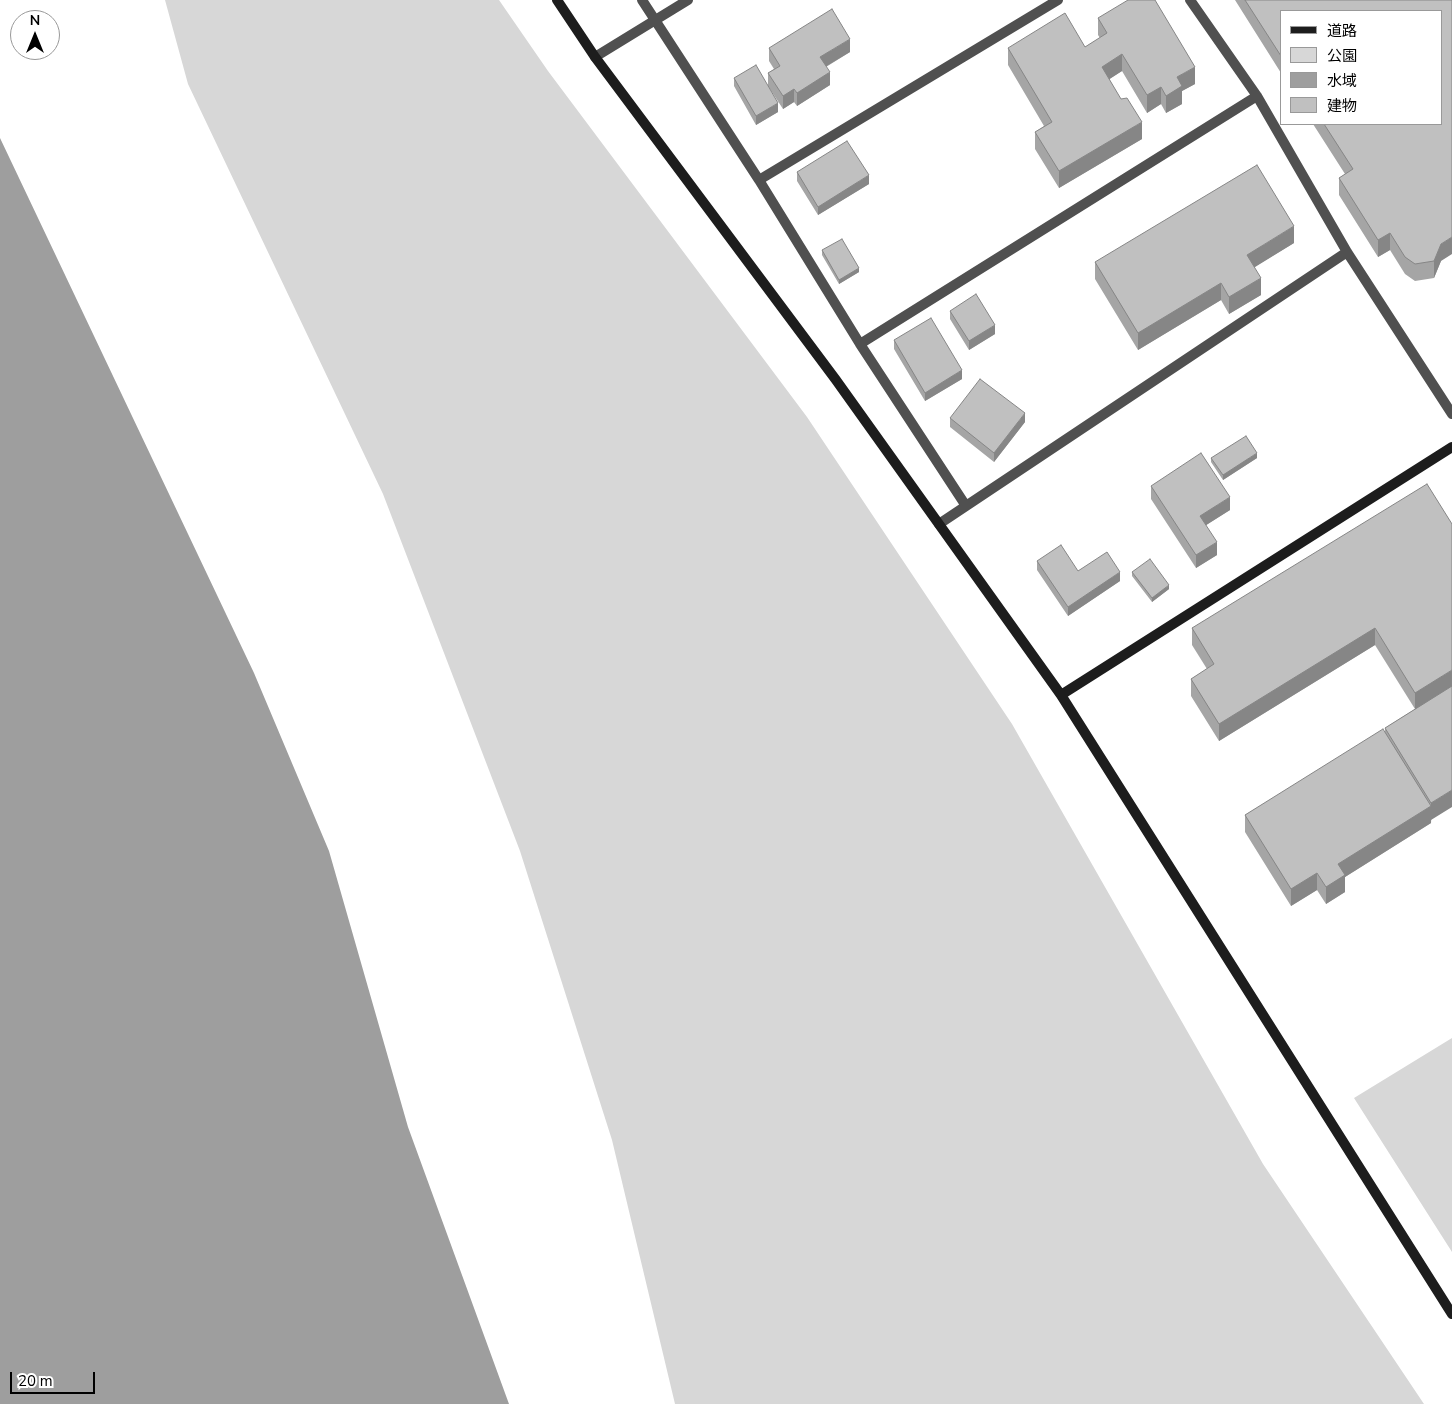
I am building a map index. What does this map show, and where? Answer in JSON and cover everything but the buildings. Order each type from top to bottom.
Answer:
[{"type":"street","points":[[557,0],[595,56],[836,380],[1061,695],[1452,1314]]},
{"type":"street","points":[[642,0],[760,180],[860,344],[966,506]]},
{"type":"street","points":[[595,56],[688,0]]},
{"type":"street","points":[[760,180],[1058,0]]},
{"type":"street","points":[[1190,0],[1257,96],[1347,252],[1452,414]]},
{"type":"street","points":[[860,344],[1257,96]]},
{"type":"street","points":[[939,524],[1347,252]]},
{"type":"street","points":[[1061,695],[1452,447]]},
{"type":"green space","points":[[165,0],[499,0],[548,71],[807,417],[1012,724],[1263,1164],[1424,1404],[675,1404],[612,1140],[520,851],[383,494],[188,84]]},
{"type":"green space","points":[[1452,1038],[1452,1252],[1354,1098]]},
{"type":"water","points":[[0,138],[254,673],[329,851],[408,1127],[509,1404],[0,1404]]}]
